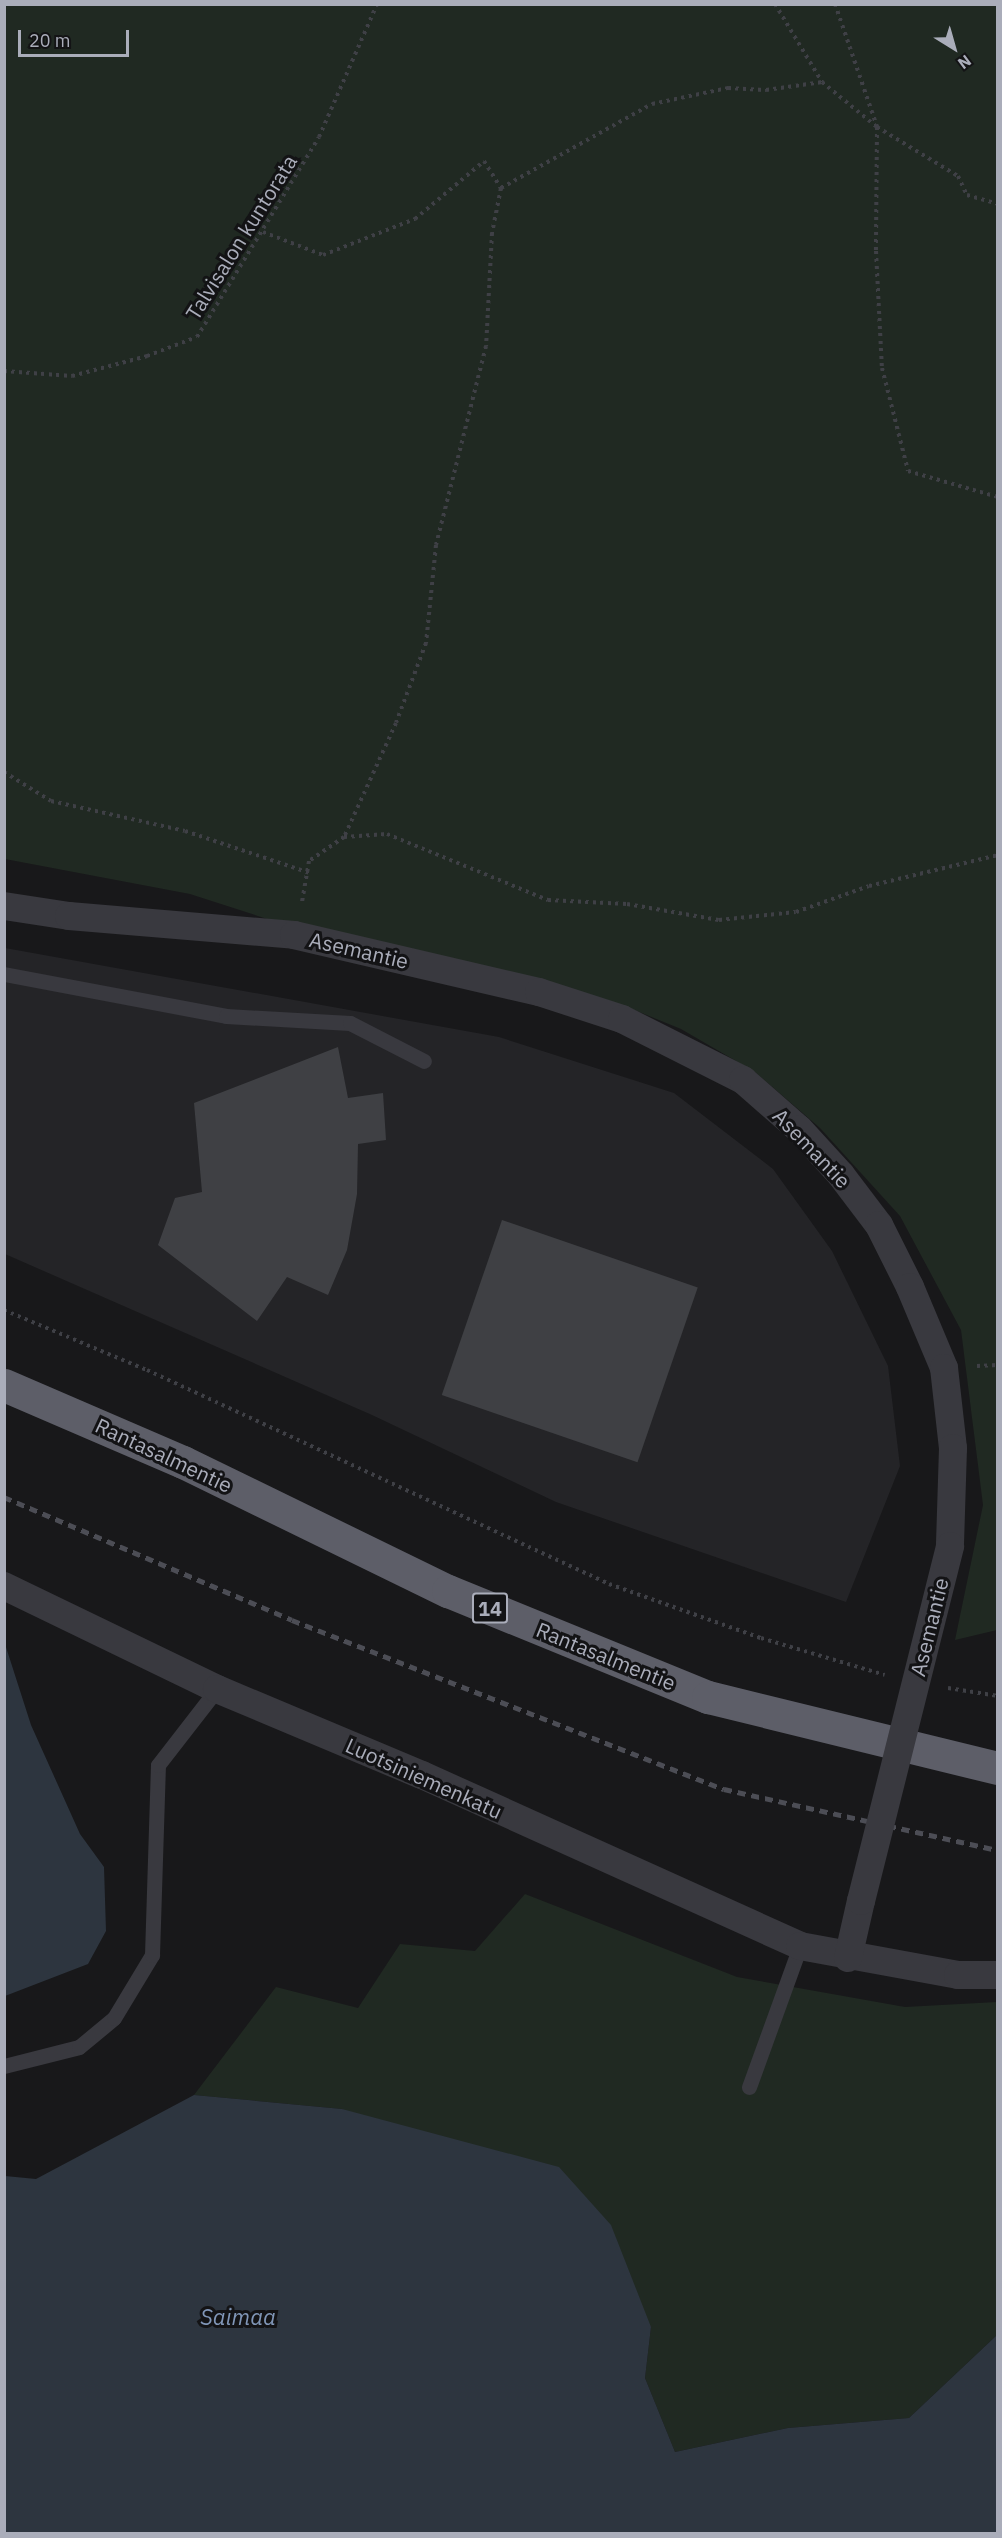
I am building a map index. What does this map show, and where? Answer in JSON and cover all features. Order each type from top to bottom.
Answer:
[{"type":"highway","name":"Rantasalmentie","points":[[4,1385],[183,1462],[448,1591],[708,1697],[998,1768]]},
{"type":"street","name":"Asemantie","points":[[4,906],[69,916],[294,935],[539,992],[622,1019],[743,1080],[799,1129],[879,1225],[944,1368],[953,1448],[950,1546],[848,1958]]},
{"type":"street","name":"Luotsiniemenkatu","points":[[4,1586],[217,1689],[422,1775],[800,1946],[848,1958],[958,1975],[998,1975]]},
{"type":"lane","points":[[4,974],[226,1016],[350,1023],[424,1061]]},
{"type":"lane","points":[[4,2066],[79,2047],[114,2018],[152,1955],[158,1765],[217,1689]]},
{"type":"lane","points":[[749,2087],[800,1946]]},
{"type":"path","name":"Talvisalon kuntorata","points":[[4,371],[72,376],[147,356],[197,337],[319,137],[377,4]]},
{"type":"path","points":[[775,4],[822,82],[877,127],[958,176],[968,195],[998,204]]},
{"type":"path","points":[[835,4],[877,127],[876,251],[882,368],[908,471],[998,497]]},
{"type":"path","points":[[501,188],[652,104],[728,88],[766,90],[822,82]]},
{"type":"path","points":[[263,232],[323,255],[415,219],[484,161],[501,188],[492,233],[486,346],[436,545],[426,643],[396,723],[345,837]]},
{"type":"path","points":[[4,772],[51,801],[186,831],[310,873]]},
{"type":"path","points":[[294,935],[310,873],[309,861],[345,837],[387,834],[548,900],[627,904],[719,920],[796,912],[869,886],[998,855]]},
{"type":"path","points":[[4,1310],[147,1370],[609,1584],[761,1638],[894,1678]]},
{"type":"path","points":[[940,1687],[998,1696]]},
{"type":"shaded area","points":[[5,5],[997,5],[997,1630],[955,1640],[983,1505],[961,1330],[900,1216],[820,1128],[755,1072],[681,1029],[627,1007],[295,928],[190,894],[5,859]]},
{"type":"shaded area","points":[[5,948],[499,1037],[674,1093],[773,1169],[832,1251],[888,1366],[900,1466],[846,1602],[556,1502],[372,1415],[5,1254]]},
{"type":"shaded area","points":[[525,1894],[737,1977],[905,2007],[997,2002],[997,2335],[909,2418],[788,2428],[675,2452],[645,2378],[651,2327],[342,2109],[194,2095],[276,1987],[358,2008],[400,1944],[475,1951]]},
{"type":"water","points":[[5,1644],[31,1725],[80,1834],[104,1867],[106,1931],[88,1964],[5,1996]]},
{"type":"water","name":"Saimaa","points":[[194,2095],[342,2109],[559,2167],[611,2225],[651,2327],[645,2378],[675,2452],[788,2428],[909,2418],[997,2335],[997,2533],[5,2533],[5,2176],[36,2179]]},
{"type":"building","points":[[338,1047],[348,1098],[383,1093],[386,1140],[358,1144],[357,1194],[347,1250],[328,1295],[287,1277],[257,1321],[158,1245],[175,1198],[202,1192],[194,1103]]},
{"type":"building","points":[[502,1220],[698,1287],[637,1462],[442,1395]]},
{"type":"railway","points":[[4,1497],[292,1620],[724,1789],[998,1850]]}]
